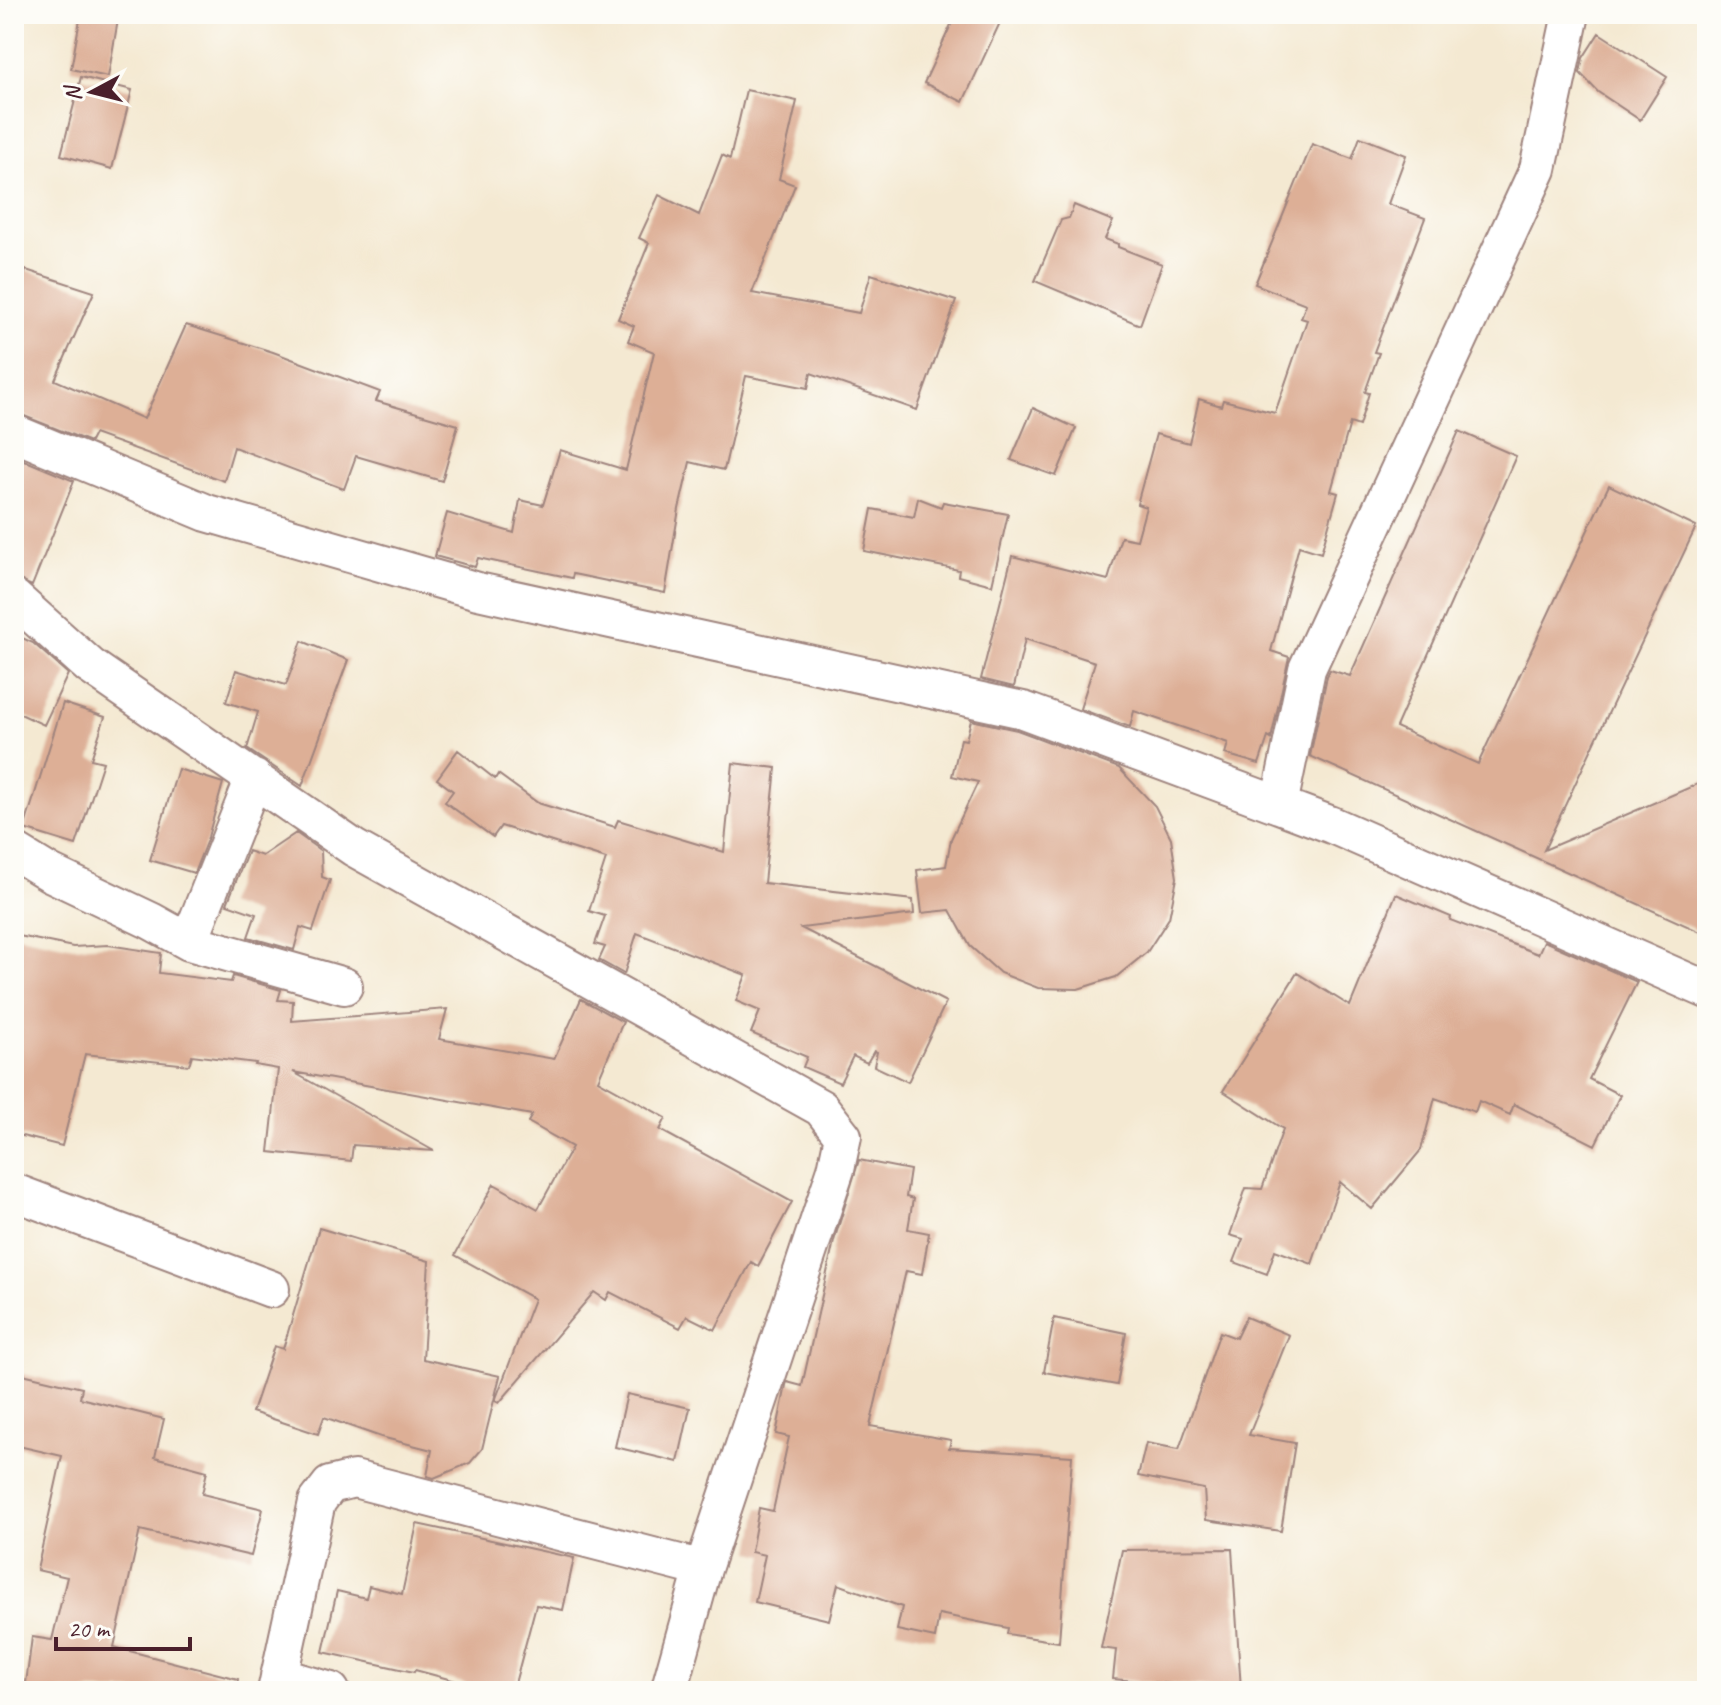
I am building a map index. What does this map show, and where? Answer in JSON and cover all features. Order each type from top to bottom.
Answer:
[{"type":"street","points":[[1279,805],[1307,669],[1538,169],[1571,14]]},
{"type":"street","points":[[14,433],[207,513],[478,591],[1023,710],[1332,825],[1707,990]]},
{"type":"street","points":[[14,598],[90,666],[354,848],[821,1108],[843,1136],[836,1169],[703,1569],[669,1691]]},
{"type":"street","points":[[189,942],[254,778]]},
{"type":"street","points":[[14,851],[50,873],[189,942],[344,986]]},
{"type":"street","points":[[14,1192],[271,1289]]},
{"type":"street","points":[[331,1691],[278,1684],[317,1502],[330,1485],[354,1479],[703,1569]]},
{"type":"building","points":[[81,14],[119,14],[108,77],[71,69]]},
{"type":"building","points":[[956,14],[1004,14],[963,102],[924,83]]},
{"type":"building","points":[[1599,33],[1667,77],[1640,120],[1598,92],[1580,73],[1583,58]]},
{"type":"building","points":[[81,77],[132,90],[112,169],[61,155]]},
{"type":"building","points":[[746,90],[797,101],[779,179],[795,185],[752,293],[859,313],[871,274],[956,301],[917,410],[811,373],[808,388],[746,376],[724,470],[690,462],[665,593],[478,558],[475,567],[435,556],[447,513],[514,533],[520,500],[543,505],[560,450],[626,470],[654,352],[628,341],[634,326],[618,319],[649,243],[639,238],[659,195],[699,215],[722,155],[730,159]]},
{"type":"building","points":[[1360,137],[1406,155],[1388,204],[1425,218],[1374,352],[1379,353],[1365,392],[1369,393],[1359,426],[1350,423],[1331,491],[1338,493],[1321,553],[1299,546],[1271,651],[1289,657],[1271,739],[1268,737],[1259,764],[1225,754],[1228,743],[1134,711],[1130,727],[1080,709],[1095,662],[1025,639],[1014,687],[981,679],[1012,556],[1108,580],[1121,537],[1137,540],[1146,507],[1137,504],[1156,434],[1189,443],[1199,399],[1221,406],[1223,400],[1275,413],[1307,320],[1301,318],[1306,304],[1255,284],[1312,144],[1352,159]]},
{"type":"building","points":[[1074,205],[1113,221],[1105,239],[1162,264],[1140,325],[1035,281],[1061,220],[1069,218]]},
{"type":"building","points":[[26,270],[94,292],[55,380],[144,419],[186,325],[273,352],[380,392],[376,401],[458,425],[442,481],[356,456],[344,489],[234,447],[224,481],[94,434],[90,442],[14,412],[14,308]]},
{"type":"building","points":[[1033,408],[1076,428],[1056,476],[1011,460]]},
{"type":"building","points":[[1459,431],[1516,456],[1396,727],[1478,764],[1609,485],[1696,527],[1544,850],[1707,780],[1707,935],[1310,756],[1327,676],[1330,670],[1350,676]]},
{"type":"building","points":[[14,456],[74,481],[32,586],[14,578]]},
{"type":"building","points":[[918,498],[941,507],[943,502],[1008,514],[992,585],[958,576],[959,570],[864,551],[872,509],[914,517]]},
{"type":"building","points":[[14,634],[33,643],[68,674],[44,725],[14,711]]},
{"type":"building","points":[[302,641],[348,660],[302,786],[247,749],[258,712],[226,702],[236,670],[286,685]]},
{"type":"building","points":[[63,703],[105,717],[91,759],[103,762],[76,845],[24,829]]},
{"type":"building","points":[[971,720],[1017,730],[1119,768],[1155,806],[1171,838],[1177,878],[1169,918],[1147,952],[1116,977],[1078,989],[1038,988],[1000,973],[970,946],[950,910],[922,913],[917,870],[946,866],[951,839],[978,782],[952,776],[961,739],[966,740]]},
{"type":"building","points":[[458,750],[495,779],[498,774],[538,803],[615,827],[618,820],[724,852],[733,763],[776,768],[764,883],[913,900],[914,914],[801,928],[946,1002],[908,1082],[874,1066],[877,1052],[874,1051],[867,1063],[853,1056],[840,1083],[803,1067],[807,1057],[751,1033],[760,1011],[736,1001],[746,975],[637,933],[624,974],[599,960],[605,947],[595,944],[605,916],[589,911],[606,859],[501,826],[493,837],[445,802],[453,791],[437,779]]},
{"type":"building","points":[[178,769],[223,783],[194,873],[150,860]]},
{"type":"building","points":[[296,833],[321,851],[322,877],[330,880],[313,931],[300,927],[294,950],[248,937],[256,914],[227,904],[248,851],[262,856]]},
{"type":"building","points":[[1396,894],[1451,917],[1450,920],[1538,954],[1544,941],[1637,982],[1589,1079],[1620,1095],[1595,1145],[1514,1104],[1510,1115],[1479,1101],[1475,1112],[1435,1098],[1421,1150],[1372,1209],[1340,1182],[1312,1264],[1275,1250],[1267,1274],[1234,1262],[1243,1239],[1230,1235],[1246,1188],[1262,1189],[1283,1129],[1223,1091],[1297,973],[1350,1006]]},
{"type":"building","points":[[14,935],[73,947],[108,945],[161,953],[159,973],[231,982],[233,976],[281,990],[278,1000],[293,1001],[292,1021],[447,1009],[439,1039],[554,1059],[581,999],[623,1022],[598,1080],[666,1118],[660,1130],[792,1202],[758,1266],[751,1262],[715,1330],[687,1316],[680,1328],[610,1292],[606,1300],[594,1292],[499,1403],[495,1401],[534,1299],[455,1255],[494,1184],[538,1209],[572,1147],[528,1122],[532,1115],[293,1072],[434,1151],[353,1145],[351,1161],[269,1152],[278,1069],[192,1055],[189,1065],[85,1054],[62,1146],[14,1134]]},
{"type":"building","points":[[859,1160],[910,1170],[906,1197],[913,1199],[908,1229],[929,1233],[922,1274],[906,1271],[870,1426],[951,1440],[949,1448],[1072,1456],[1059,1642],[1007,1634],[1008,1628],[939,1614],[935,1638],[897,1630],[902,1607],[838,1584],[829,1620],[755,1602],[765,1555],[751,1552],[759,1508],[773,1511],[789,1437],[776,1434],[786,1385],[787,1382],[802,1386],[834,1241]]},
{"type":"building","points":[[319,1228],[429,1261],[423,1359],[500,1376],[482,1449],[470,1463],[434,1478],[427,1476],[432,1450],[381,1437],[324,1417],[318,1434],[252,1412],[274,1346],[283,1349]]},
{"type":"building","points":[[1246,1317],[1289,1335],[1249,1435],[1295,1443],[1281,1531],[1206,1520],[1204,1489],[1138,1476],[1146,1443],[1179,1449],[1220,1332],[1236,1338]]},
{"type":"building","points":[[1054,1318],[1126,1333],[1117,1385],[1044,1372]]},
{"type":"building","points":[[14,1372],[82,1388],[80,1398],[164,1419],[155,1457],[207,1471],[202,1494],[263,1509],[251,1556],[140,1530],[114,1647],[238,1679],[236,1691],[25,1691],[32,1637],[52,1640],[67,1577],[37,1570],[62,1456],[14,1445]]},
{"type":"building","points":[[627,1394],[690,1408],[678,1462],[615,1447]]},
{"type":"building","points":[[417,1524],[574,1558],[563,1610],[536,1605],[513,1691],[493,1691],[415,1670],[323,1652],[337,1591],[366,1598],[369,1586],[402,1594]]},
{"type":"building","points":[[1232,1549],[1241,1690],[1113,1679],[1116,1650],[1101,1648],[1122,1550]]}]
